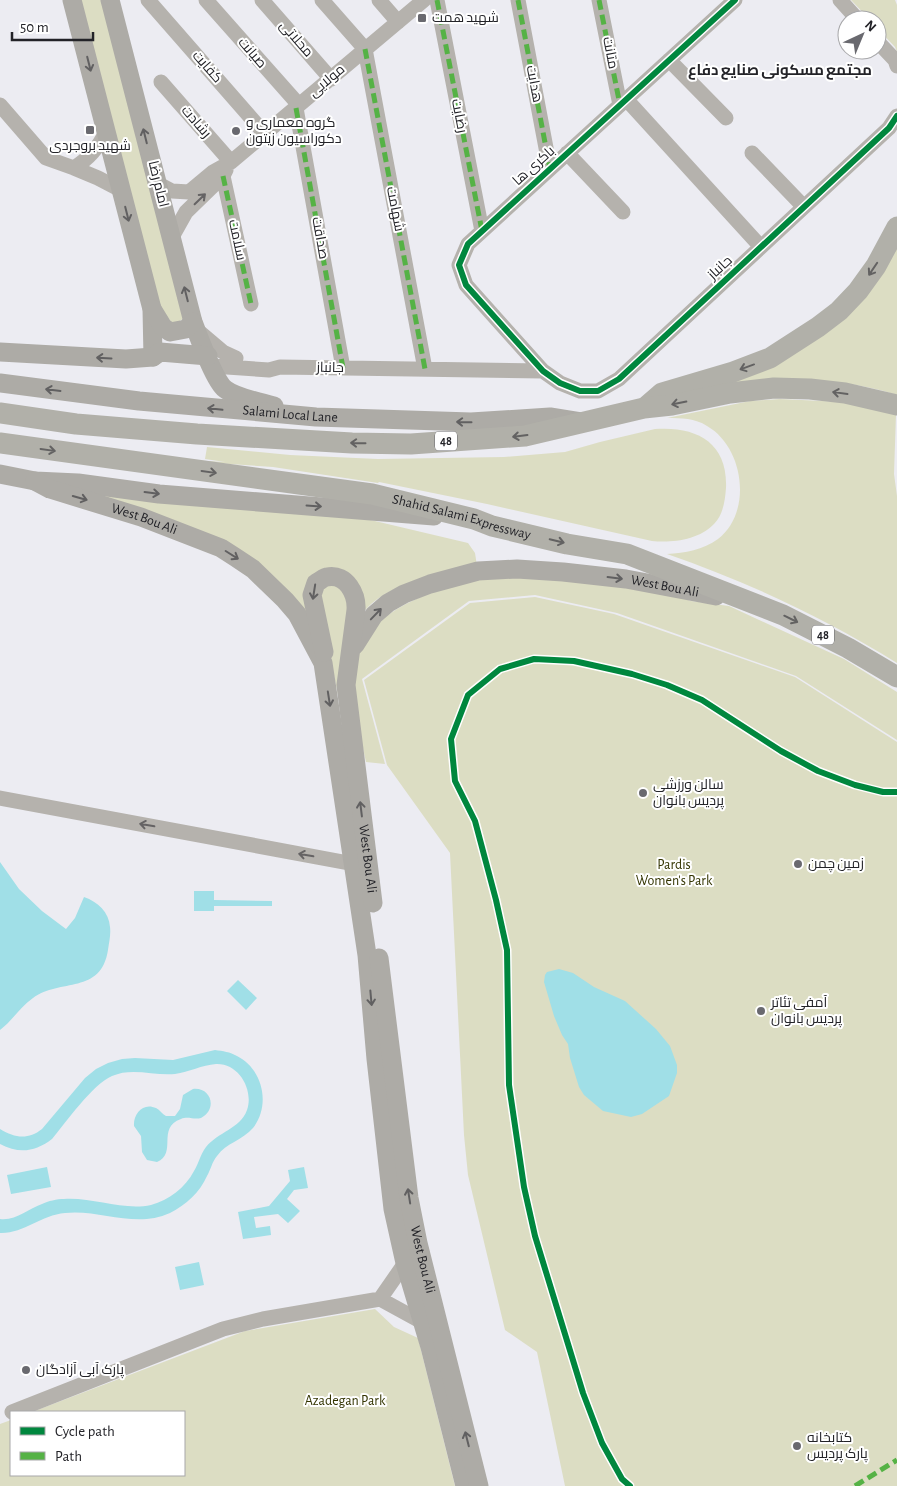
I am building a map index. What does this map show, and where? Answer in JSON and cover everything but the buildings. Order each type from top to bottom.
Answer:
[{"type":"highway","points":[[644,408],[662,393],[732,372],[770,358],[818,327],[858,291],[876,266],[897,227]]},
{"type":"highway","name":"48","points":[[0,413],[95,426],[197,434],[352,443],[411,444],[524,436],[644,408],[672,405],[730,393],[774,388],[837,392],[892,403]]},
{"type":"highway","name":"Shahid Salami Expressway","points":[[0,443],[372,494],[567,544],[627,554],[711,586],[746,602],[759,605],[848,648],[897,677]]},
{"type":"main road","points":[[72,0],[152,309],[153,357]]},
{"type":"main road","name":"امام رضا","points":[[110,0],[195,326],[216,378],[226,390]]},
{"type":"main road","points":[[152,309],[163,327],[170,332],[195,326]]},
{"type":"main road","points":[[0,352],[126,359],[153,357],[160,361],[210,361]]},
{"type":"main road","name":"Salami Local Lane","points":[[0,383],[139,401],[316,417],[471,422],[550,417],[583,422]]},
{"type":"main road","points":[[226,390],[234,394],[316,417]]},
{"type":"main road","points":[[0,474],[35,481],[78,483],[159,494],[474,519]]},
{"type":"main road","name":"West Bou Ali","points":[[35,481],[50,489],[141,517],[220,548],[235,557],[253,569],[285,600],[301,621],[323,663],[367,955],[376,1059],[393,1209],[465,1486]]},
{"type":"main road","name":"West Bou Ali","points":[[479,1486],[409,1198],[346,685],[349,655],[369,622],[388,603],[404,594],[430,584],[487,570],[544,570],[605,576],[680,588],[746,602]]},
{"type":"main road","points":[[323,663],[323,642],[312,595],[316,582],[326,577],[334,577],[347,584],[356,599],[349,655]]},
{"type":"street","name":"کفایت","points":[[148,0],[265,134]]},
{"type":"street","name":"صیانت","points":[[206,0],[298,107]]},
{"type":"street","name":"محلاتی","points":[[262,0],[331,78]]},
{"type":"street","points":[[322,0],[365,49]]},
{"type":"street","points":[[379,0],[398,22]]},
{"type":"street","name":"مولايی","points":[[231,162],[424,0]]},
{"type":"street","name":"رضایت","points":[[437,0],[482,231]]},
{"type":"street","name":"هدایت","points":[[518,0],[550,168]]},
{"type":"street","name":"متانت","points":[[599,0],[623,102]]},
{"type":"street","name":"باکری ها","points":[[543,371],[466,285],[459,266],[468,244],[734,0]]},
{"type":"street","points":[[840,0],[849,10]]},
{"type":"street","name":"شهامت","points":[[365,49],[425,369]]},
{"type":"street","points":[[887,52],[895,60],[897,66]]},
{"type":"street","points":[[670,60],[726,118]]},
{"type":"street","name":"رشادت","points":[[161,82],[231,162]]},
{"type":"street","points":[[623,102],[761,247]]},
{"type":"street","points":[[0,105],[46,158],[98,178],[121,190]]},
{"type":"street","name":"صداقت","points":[[298,107],[343,368]]},
{"type":"street","name":"جانباز","points":[[210,361],[239,363],[273,360],[280,367],[543,371],[560,383],[580,391],[598,391],[619,378],[889,128],[897,116]]},
{"type":"street","points":[[74,168],[88,159],[98,147],[106,132]]},
{"type":"street","points":[[567,153],[623,212]]},
{"type":"street","points":[[752,153],[804,207]]},
{"type":"street","points":[[157,183],[172,191],[189,192],[212,172],[231,162]]},
{"type":"street","points":[[172,238],[186,212],[223,176],[231,162]]},
{"type":"street","name":"سلامت","points":[[223,176],[251,304]]},
{"type":"street","points":[[195,326],[223,352],[239,363],[226,384],[226,390]]},
{"type":"street","points":[[0,798],[354,864]]},
{"type":"street","points":[[380,1299],[406,1263]]},
{"type":"street","points":[[15,1411],[223,1329],[263,1319],[380,1299],[422,1322]]},
{"type":"green space","points":[[78,0],[102,0],[184,318],[174,325],[160,309]]},
{"type":"green space","points":[[851,0],[895,0],[897,5],[897,52],[887,39],[887,10],[860,10]]},
{"type":"green space","points":[[897,237],[897,395],[876,389],[835,382],[795,380],[732,383],[777,360]]},
{"type":"green space","points":[[780,399],[844,402],[896,414],[894,474],[897,496],[897,663],[842,631],[785,602],[667,554],[694,550],[718,539],[729,527],[736,513],[740,497],[740,480],[736,464],[720,436],[698,421],[683,418],[667,418],[750,401]]},
{"type":"green space","points":[[655,429],[684,430],[696,434],[707,440],[722,459],[726,488],[724,503],[717,520],[701,534],[676,541],[652,541],[379,482],[273,467],[33,451],[225,462],[205,459],[207,447],[290,455],[378,459],[504,457],[565,452]]},
{"type":"green space","points":[[91,489],[341,513],[468,543],[475,553],[477,566],[430,577],[399,587],[384,595],[361,615],[361,601],[321,573],[320,645],[264,573],[85,495]]},
{"type":"green space","points":[[492,574],[647,586],[691,601],[729,606],[844,659],[897,692],[897,740],[796,676],[617,613],[535,595],[469,601],[362,679],[385,764],[366,762],[356,712],[354,683],[358,657],[368,636],[383,619],[402,606],[423,596]]},
{"type":"green space","points":[[330,581],[350,596],[342,715],[324,626],[319,588]]},
{"type":"green space","name":"Pardis Women's Park","points":[[535,597],[614,614],[795,677],[897,742],[897,1486],[565,1486],[537,1352],[505,1330],[468,1175],[464,1135],[450,853],[387,765],[364,680],[470,603]]},
{"type":"green space","name":"Azadegan Park","points":[[375,1309],[394,1327],[418,1338],[455,1486],[0,1486],[0,1424],[10,1420],[10,1476],[185,1476],[185,1411],[35,1411],[245,1331]]},
{"type":"water","points":[[0,862],[19,889],[42,911],[66,929],[75,918],[84,897],[94,902],[105,912],[109,922],[110,933],[104,964],[97,974],[88,980],[55,988],[33,998],[0,1030]]},
{"type":"water","points":[[194,891],[214,891],[214,900],[272,901],[272,906],[214,906],[214,911],[194,911]]},
{"type":"water","points":[[559,969],[573,973],[594,987],[625,1001],[656,1029],[670,1046],[677,1065],[677,1073],[669,1096],[642,1114],[631,1117],[603,1111],[584,1095],[579,1087],[570,1058],[568,1044],[554,1016],[544,982],[547,972]]},
{"type":"water","points":[[238,980],[257,998],[246,1010],[227,991]]},
{"type":"water","points":[[215,1050],[234,1055],[246,1062],[253,1070],[262,1088],[262,1109],[259,1119],[253,1128],[217,1156],[201,1187],[187,1202],[170,1213],[157,1217],[131,1219],[65,1213],[56,1214],[16,1231],[0,1233],[0,1219],[17,1216],[53,1200],[75,1199],[140,1206],[158,1203],[176,1192],[186,1183],[196,1168],[206,1147],[239,1122],[247,1110],[249,1102],[246,1086],[243,1079],[232,1068],[216,1064],[175,1074],[127,1072],[112,1076],[88,1095],[52,1139],[33,1149],[20,1150],[0,1144],[0,1129],[16,1136],[27,1136],[37,1133],[85,1078],[96,1069],[108,1063],[135,1058],[173,1060]]},
{"type":"water","points":[[193,1089],[204,1091],[208,1095],[211,1104],[206,1114],[201,1118],[184,1118],[174,1123],[168,1134],[166,1153],[163,1158],[157,1162],[147,1160],[142,1152],[141,1136],[134,1126],[137,1113],[143,1108],[151,1107],[166,1116],[175,1116],[180,1109],[183,1095]]},
{"type":"water","points":[[47,1167],[51,1187],[11,1194],[7,1175]]},
{"type":"water","points":[[304,1167],[308,1188],[294,1190],[287,1199],[300,1211],[288,1223],[278,1214],[254,1217],[256,1228],[270,1226],[271,1235],[243,1239],[238,1212],[269,1206],[290,1181],[288,1170]]},
{"type":"water","points":[[199,1262],[204,1285],[180,1290],[175,1267]]},
{"type":"marked path","points":[[437,0],[482,231]]},
{"type":"marked path","points":[[518,0],[550,169]]},
{"type":"marked path","points":[[599,0],[620,105]]},
{"type":"marked path","points":[[365,49],[425,369]]},
{"type":"marked path","points":[[296,108],[343,368]]},
{"type":"marked path","points":[[223,176],[251,304]]},
{"type":"marked path","points":[[855,1486],[897,1460]]},
{"type":"cycle path","points":[[735,0],[468,244],[459,265],[466,285],[543,371],[560,383],[580,391],[598,391],[619,379],[889,128],[897,116]]},
{"type":"cycle path","points":[[630,1486],[622,1479],[602,1443],[583,1393],[535,1236],[524,1187],[509,1085],[507,950],[475,821],[455,781],[451,739],[468,695],[500,669],[534,659],[574,661],[632,674],[667,685],[702,700],[781,751],[818,771],[855,785],[883,792],[897,792]]},
{"type":"place","name":"شهید همت","points":[[422,18]]},
{"type":"place","name":"شهید بروجردی","points":[[90,130]]},
{"type":"place","name":"گروه معماری و دکوراسیون زیتون","points":[[236,131]]},
{"type":"place","name":"سالن ورزشی پردیس بانوان","points":[[643,793]]},
{"type":"place","name":"زمین چمن","points":[[798,864]]},
{"type":"place","name":"آمفی تئاتر پردیس بانوان","points":[[761,1011]]},
{"type":"place","name":"پارک آبی آزادگان","points":[[26,1370]]},
{"type":"place","name":"کتابخانه پارک پردیس","points":[[797,1446]]},
{"type":"district","name":"مجتمع مسکونی صنایع دفاع","points":[[780,70]]}]
